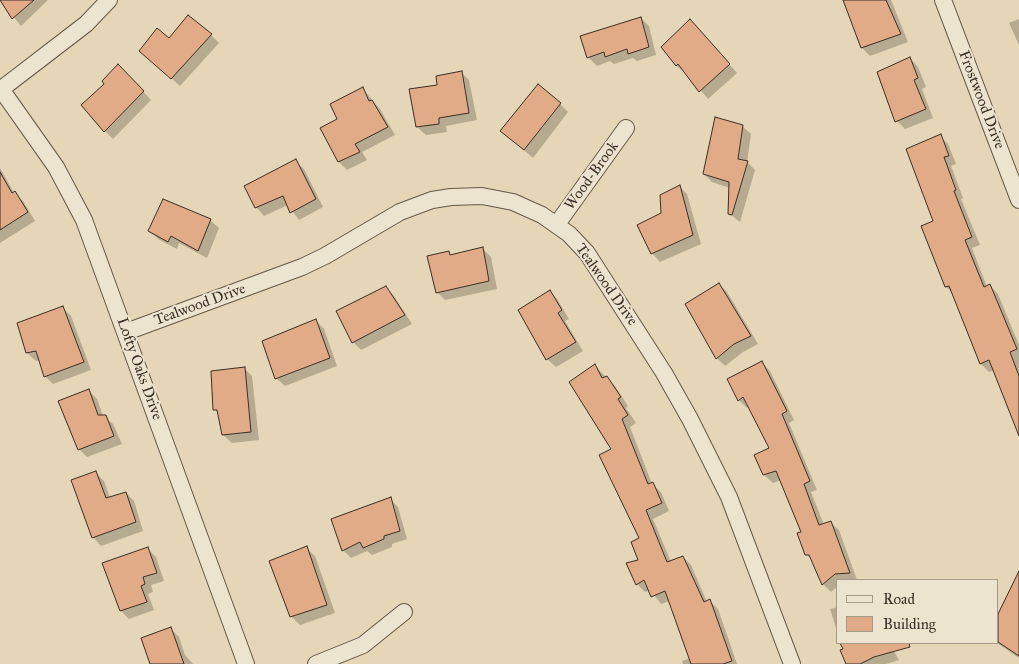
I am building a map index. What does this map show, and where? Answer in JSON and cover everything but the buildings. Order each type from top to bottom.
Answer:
[{"type":"street","points":[[0,90],[86,24],[109,0]]},
{"type":"street","name":"Frostwood Drive","points":[[943,0],[1019,200]]},
{"type":"street","name":"Lofty Oaks Drive","points":[[0,90],[28,124],[73,196],[94,244],[246,664]]},
{"type":"street","name":"Wood-Brook","points":[[557,224],[626,128]]},
{"type":"street","name":"Tealwood Drive","points":[[126,332],[302,267],[341,248],[400,212],[432,200],[466,196],[498,199],[528,208],[557,224],[569,234],[595,264],[690,419],[729,498],[792,664]]},
{"type":"street","points":[[316,664],[363,645],[404,612]]}]
